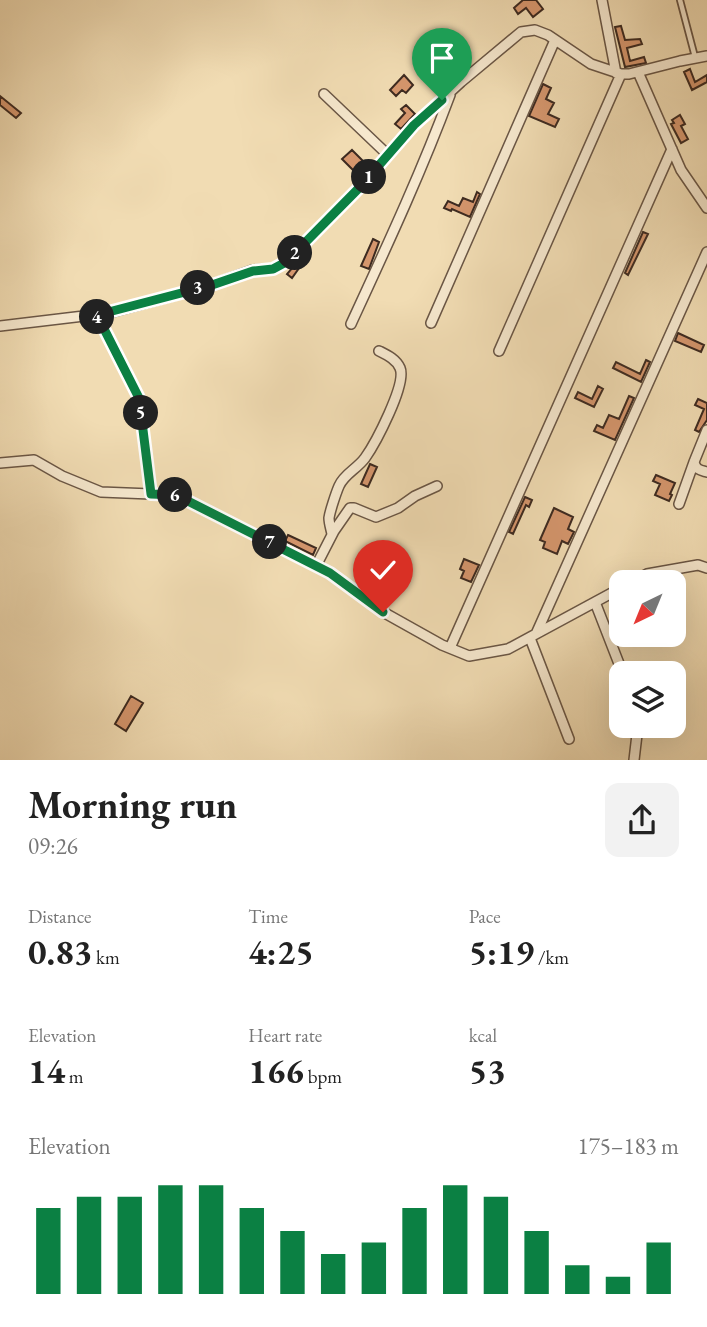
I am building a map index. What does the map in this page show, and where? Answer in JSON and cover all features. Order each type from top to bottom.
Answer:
[{"type":"street","points":[[499,351],[619,73],[602,0]]},
{"type":"street","points":[[0,326],[97,315],[212,285],[253,271],[279,267],[360,187],[414,125],[521,32],[535,30],[548,35],[585,61],[619,73],[638,72],[707,56]]},
{"type":"street","points":[[431,323],[555,40]]},
{"type":"street","points":[[638,72],[681,170],[707,208]]},
{"type":"street","points":[[351,324],[428,155],[450,93]]},
{"type":"street","points":[[324,94],[388,155]]},
{"type":"street","points":[[450,648],[672,149]]},
{"type":"street","points":[[569,739],[533,636],[707,253]]},
{"type":"street","points":[[97,315],[139,398],[151,494]]},
{"type":"street","points":[[332,534],[329,518],[339,485],[369,452],[385,423],[400,383],[400,368],[389,356],[379,351]]},
{"type":"street","points":[[679,504],[707,430]]},
{"type":"street","points":[[0,463],[34,460],[62,476],[101,492],[176,495],[330,573],[383,612],[469,656],[508,649],[609,594]]},
{"type":"street","points":[[694,462],[698,470],[707,472]]},
{"type":"street","points":[[316,566],[332,534],[350,508],[376,517],[437,486]]},
{"type":"street","points":[[670,570],[698,565],[707,568]]},
{"type":"street","points":[[595,602],[618,661]]},
{"type":"street","points":[[634,760],[637,738]]},
{"type":"lane","points":[[680,0],[695,58]]},
{"type":"building","points":[[523,0],[536,0],[543,9],[533,17],[526,8],[518,14],[514,8]]},
{"type":"building","points":[[621,26],[625,40],[640,39],[642,44],[627,48],[630,61],[644,57],[646,63],[625,67],[615,27]]},
{"type":"building","points":[[690,69],[695,82],[707,75],[707,82],[692,90],[684,72]]},
{"type":"building","points":[[404,75],[413,85],[406,93],[402,90],[396,96],[390,90]]},
{"type":"building","points":[[543,84],[551,88],[546,99],[554,103],[548,114],[559,119],[555,127],[529,116]]},
{"type":"building","points":[[0,96],[21,113],[16,118],[0,105]]},
{"type":"building","points":[[406,105],[415,114],[401,129],[395,124],[405,113],[401,109]]},
{"type":"building","points":[[680,115],[685,124],[681,126],[688,139],[681,143],[671,124],[674,123],[672,120]]},
{"type":"building","points":[[352,150],[366,164],[356,173],[342,159]]},
{"type":"building","points":[[477,192],[480,194],[470,217],[444,208],[448,201],[459,206],[463,198],[473,202]]},
{"type":"building","points":[[643,232],[648,234],[628,275],[625,273]]},
{"type":"building","points":[[373,239],[379,242],[369,269],[361,266]]},
{"type":"building","points":[[306,252],[309,254],[292,278],[287,274]]},
{"type":"building","points":[[678,333],[704,345],[701,352],[675,341]]},
{"type":"building","points":[[646,360],[650,362],[641,382],[613,368],[616,362],[640,374]]},
{"type":"building","points":[[598,386],[603,389],[594,407],[575,398],[578,392],[592,399]]},
{"type":"building","points":[[629,396],[634,398],[615,440],[594,431],[597,425],[603,428],[609,415],[619,419]]},
{"type":"building","points":[[698,399],[707,403],[707,420],[699,432],[695,430],[704,409],[695,405]]},
{"type":"building","points":[[370,464],[377,467],[368,487],[361,484]]},
{"type":"building","points":[[656,475],[675,483],[669,501],[655,495],[660,484],[653,481]]},
{"type":"building","points":[[525,497],[532,500],[529,507],[526,505],[513,534],[509,532]]},
{"type":"building","points":[[554,508],[573,517],[568,529],[574,532],[568,544],[562,541],[557,554],[543,548],[545,542],[540,540]]},
{"type":"building","points":[[288,535],[316,548],[313,555],[285,541]]},
{"type":"building","points":[[464,559],[479,565],[471,582],[461,578],[464,571],[460,569]]},
{"type":"building","points":[[131,696],[143,703],[126,731],[115,724]]},
{"type":"route","points":[[383,612],[330,573],[176,495],[151,494],[139,398],[97,315],[212,285],[241,274],[279,267],[360,187],[414,125],[442,100]]}]
